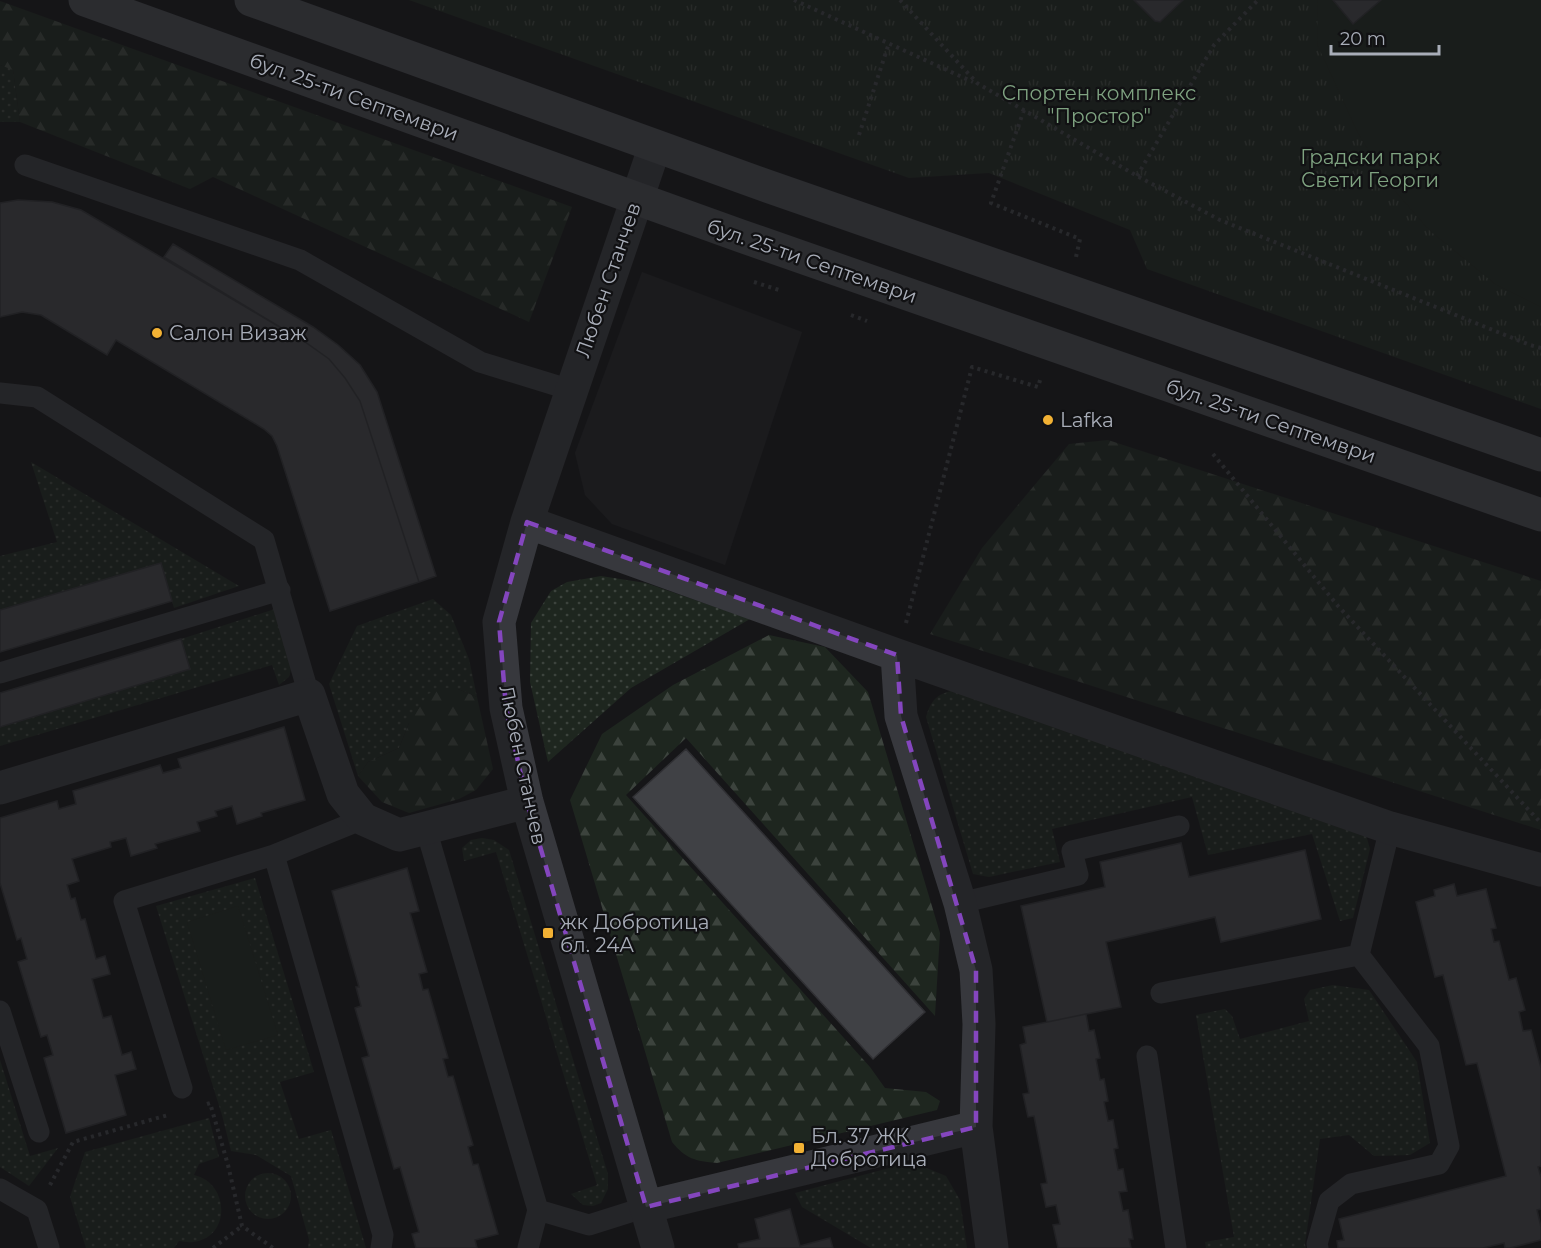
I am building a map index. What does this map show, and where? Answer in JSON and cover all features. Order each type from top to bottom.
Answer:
[{"type":"main road","name":"бул. 25-ти Септември","points":[[85,0],[636,198],[1541,515]]},
{"type":"main road","points":[[251,0],[655,146],[1541,455]]},
{"type":"street","name":"Любен Станчев","points":[[655,146],[527,522],[499,622],[506,708],[527,802],[658,1248]]},
{"type":"street","points":[[527,522],[1390,828],[1541,870]]},
{"type":"street","points":[[897,655],[901,716],[960,903],[976,970],[979,1024],[976,1127],[992,1248]]},
{"type":"street","points":[[0,788],[309,695],[343,794],[363,819],[399,836],[527,802]]},
{"type":"street","points":[[646,1207],[976,1127]]},
{"type":"lane","points":[[25,165],[300,260],[480,362],[572,390]]},
{"type":"lane","points":[[0,393],[37,397],[264,540],[309,695]]},
{"type":"lane","points":[[0,673],[280,590]]},
{"type":"lane","points":[[182,1088],[124,901],[274,855],[363,819]]},
{"type":"lane","points":[[960,903],[1078,875],[1072,851],[1179,826]]},
{"type":"lane","points":[[1359,955],[1390,828]]},
{"type":"lane","points":[[426,829],[538,1210],[528,1248]]},
{"type":"lane","points":[[274,855],[383,1235],[381,1248]]},
{"type":"lane","points":[[1161,993],[1359,955]]},
{"type":"lane","points":[[1318,1248],[1317,1244],[1329,1201],[1351,1184],[1439,1164],[1449,1146],[1429,1046],[1359,955]]},
{"type":"lane","points":[[0,1011],[39,1132]]},
{"type":"lane","points":[[1148,1056],[1176,1248]]},
{"type":"lane","points":[[0,1189],[37,1210],[49,1248]]},
{"type":"lane","points":[[538,1210],[589,1225],[646,1207]]},
{"type":"path","points":[[794,0],[977,83],[1137,176],[1220,220],[1541,348]]},
{"type":"path","points":[[900,0],[977,83]]},
{"type":"path","points":[[1137,176],[1214,45],[1258,0]]},
{"type":"path","points":[[859,135],[889,43]]},
{"type":"path","points":[[897,655],[972,367]]},
{"type":"path","points":[[1213,454],[1338,606],[1541,823]]},
{"type":"path","points":[[198,1106],[210,1103],[228,1165],[242,1226],[273,1248]]},
{"type":"path","points":[[37,1210],[73,1142],[175,1113]]},
{"type":"path","points":[[213,1248],[242,1226]]},
{"type":"highlighted area","points":[[527,522],[897,655],[901,716],[976,970],[976,1127],[646,1207],[527,802],[506,708],[499,622]]},
{"type":"shaded area","points":[[642,272],[802,332],[725,565],[612,524],[585,495],[575,453]]},
{"type":"green space","points":[[409,0],[1541,0],[1541,409],[1147,269],[1130,230],[989,173],[909,178]]},
{"type":"green space","points":[[1318,0],[1541,0],[1541,307],[1495,284],[1429,230],[1389,184],[1358,133],[1317,44]]},
{"type":"green space","points":[[0,1],[572,207],[529,322],[213,177],[190,189],[20,122],[13,70],[0,65]]},
{"type":"green space","points":[[0,65],[13,69],[20,122],[0,122]]},
{"type":"green space","points":[[1108,440],[1541,581],[1541,830],[930,634],[982,548],[1069,444]]},
{"type":"green space","points":[[31,462],[239,586],[174,608],[161,563],[0,610],[0,556],[57,542]]},
{"type":"green space","points":[[601,576],[646,583],[750,619],[631,688],[548,762],[530,682],[531,623],[551,591],[567,582]]},
{"type":"green space","points":[[433,599],[451,615],[469,659],[477,697],[458,689],[409,723],[399,748],[368,762],[358,776],[329,684],[357,626]]},
{"type":"green space","points":[[275,609],[292,666],[289,677],[279,685],[272,665],[0,746],[0,727],[190,669],[181,639]]},
{"type":"green space","points":[[769,635],[825,647],[868,692],[940,933],[935,1016],[686,738],[626,795],[870,1067],[885,1088],[926,1092],[940,1101],[937,1110],[717,1163],[687,1156],[672,1142],[570,800],[602,734],[673,685]]},
{"type":"green space","points":[[445,688],[458,689],[477,697],[493,769],[476,790],[459,799],[409,813],[382,802],[358,776],[368,762],[399,748],[409,723],[428,694]]},
{"type":"green space","points":[[958,689],[1366,835],[1370,849],[1353,918],[1340,921],[1312,834],[1208,855],[1192,797],[1052,829],[1060,862],[989,877],[973,874],[926,717],[937,697]]},
{"type":"green space","points":[[482,838],[494,840],[509,850],[608,1174],[608,1189],[601,1203],[593,1206],[583,1205],[571,1194],[597,1185],[496,852],[464,861],[462,848],[471,840]]},
{"type":"green space","points":[[255,878],[314,1072],[280,1082],[299,1139],[331,1130],[366,1248],[308,1248],[309,1240],[291,1176],[256,1155],[231,1151],[222,1115],[156,906]]},
{"type":"green space","points":[[238,906],[278,1035],[226,1050],[187,922]]},
{"type":"green space","points":[[1333,985],[1369,990],[1417,1062],[1430,1143],[1410,1155],[1374,1156],[1349,1135],[1320,1139],[1306,1248],[1206,1248],[1205,1242],[1234,1237],[1196,1015],[1225,1009],[1232,1016],[1240,1039],[1309,1021],[1304,999],[1310,990]]},
{"type":"green space","points":[[0,1060],[30,1156],[58,1148],[29,1186],[0,1167]]},
{"type":"green space","points":[[209,1118],[219,1157],[199,1164],[194,1175],[206,1180],[220,1199],[220,1221],[214,1231],[205,1238],[193,1242],[179,1241],[174,1248],[86,1248],[70,1197],[85,1152]]},
{"type":"green space","points":[[912,1162],[946,1176],[960,1200],[967,1248],[871,1248],[802,1207],[795,1193]]},
{"type":"green space","points":[[268,1173],[284,1180],[291,1196],[284,1212],[268,1219],[252,1212],[245,1196],[252,1180]]},
{"type":"building","points":[[1134,0],[1183,0],[1160,22],[1155,21]]},
{"type":"building","points":[[1333,0],[1381,0],[1353,24]]},
{"type":"building","points":[[18,200],[52,202],[81,210],[305,342],[329,359],[360,401],[419,582],[330,611],[272,436],[116,340],[107,355],[41,315],[22,312],[0,317],[0,203]]},
{"type":"building","points":[[173,244],[313,327],[360,365],[377,392],[436,576],[419,582],[360,401],[345,378],[329,359],[305,342],[164,257]]},
{"type":"building","points":[[161,563],[172,601],[0,652],[0,610]]},
{"type":"building","points":[[181,639],[190,669],[0,727],[0,693]]},
{"type":"building","points":[[284,727],[305,800],[261,813],[262,816],[237,824],[232,806],[215,811],[217,816],[197,822],[200,831],[155,844],[157,848],[131,856],[126,838],[110,842],[111,847],[72,859],[79,881],[67,885],[71,899],[75,898],[81,920],[85,919],[96,959],[105,956],[110,974],[92,979],[103,1018],[111,1016],[122,1055],[131,1052],[136,1069],[115,1075],[126,1115],[66,1133],[44,1058],[53,1055],[47,1035],[41,1037],[18,962],[27,959],[21,938],[17,940],[0,883],[0,818],[57,801],[59,809],[76,804],[73,791],[160,765],[163,773],[181,768],[178,759]]},
{"type":"building","points":[[686,749],[925,1012],[873,1059],[633,797]]},
{"type":"building","points":[[1181,843],[1189,877],[1305,850],[1321,919],[1221,942],[1215,917],[1106,942],[1121,1007],[1047,1022],[1021,906],[1105,887],[1100,862]]},
{"type":"building","points":[[407,868],[419,911],[410,913],[427,972],[419,974],[423,990],[428,989],[448,1058],[443,1059],[448,1077],[453,1076],[473,1145],[468,1147],[473,1165],[478,1164],[498,1234],[475,1240],[477,1248],[416,1248],[412,1234],[419,1232],[400,1167],[394,1169],[362,1058],[369,1056],[355,1008],[361,1006],[356,987],[359,987],[332,891]]},
{"type":"building","points":[[1454,884],[1457,896],[1486,889],[1496,928],[1491,929],[1494,942],[1499,941],[1509,980],[1516,978],[1525,1010],[1519,1012],[1523,1031],[1531,1030],[1541,1068],[1541,1166],[1538,1167],[1541,1177],[1541,1209],[1537,1210],[1541,1240],[1510,1248],[1505,1248],[1504,1243],[1483,1248],[1338,1248],[1337,1241],[1344,1240],[1339,1219],[1506,1176],[1477,1063],[1466,1065],[1443,975],[1435,977],[1416,902],[1435,896],[1434,890]]},
{"type":"building","points":[[1086,1014],[1089,1031],[1094,1030],[1100,1058],[1096,1059],[1100,1080],[1104,1079],[1108,1101],[1104,1102],[1108,1121],[1113,1120],[1118,1148],[1114,1149],[1118,1170],[1123,1169],[1127,1191],[1119,1192],[1123,1211],[1128,1210],[1133,1239],[1129,1239],[1131,1248],[1058,1248],[1053,1225],[1060,1224],[1056,1205],[1046,1207],[1041,1184],[1047,1183],[1034,1116],[1028,1117],[1023,1094],[1029,1093],[1020,1045],[1026,1043],[1023,1027]]},
{"type":"building","points":[[790,1209],[800,1246],[830,1238],[833,1248],[739,1248],[738,1244],[760,1239],[755,1219]]},
{"type":"place","name":"Салон Визаж","points":[[157,333]]},
{"type":"place","name":"Lafka","points":[[1048,420]]},
{"type":"place","name":"жк Добротица бл. 24А","points":[[548,933]]},
{"type":"place","name":"Бл. 37 ЖК Добротица","points":[[799,1148]]},
{"type":"park label","name":"Спортен комплекс \"Простор\"","points":[[1099,104]]},
{"type":"park label","name":"Градски парк Свети Георги","points":[[1370,168]]}]
